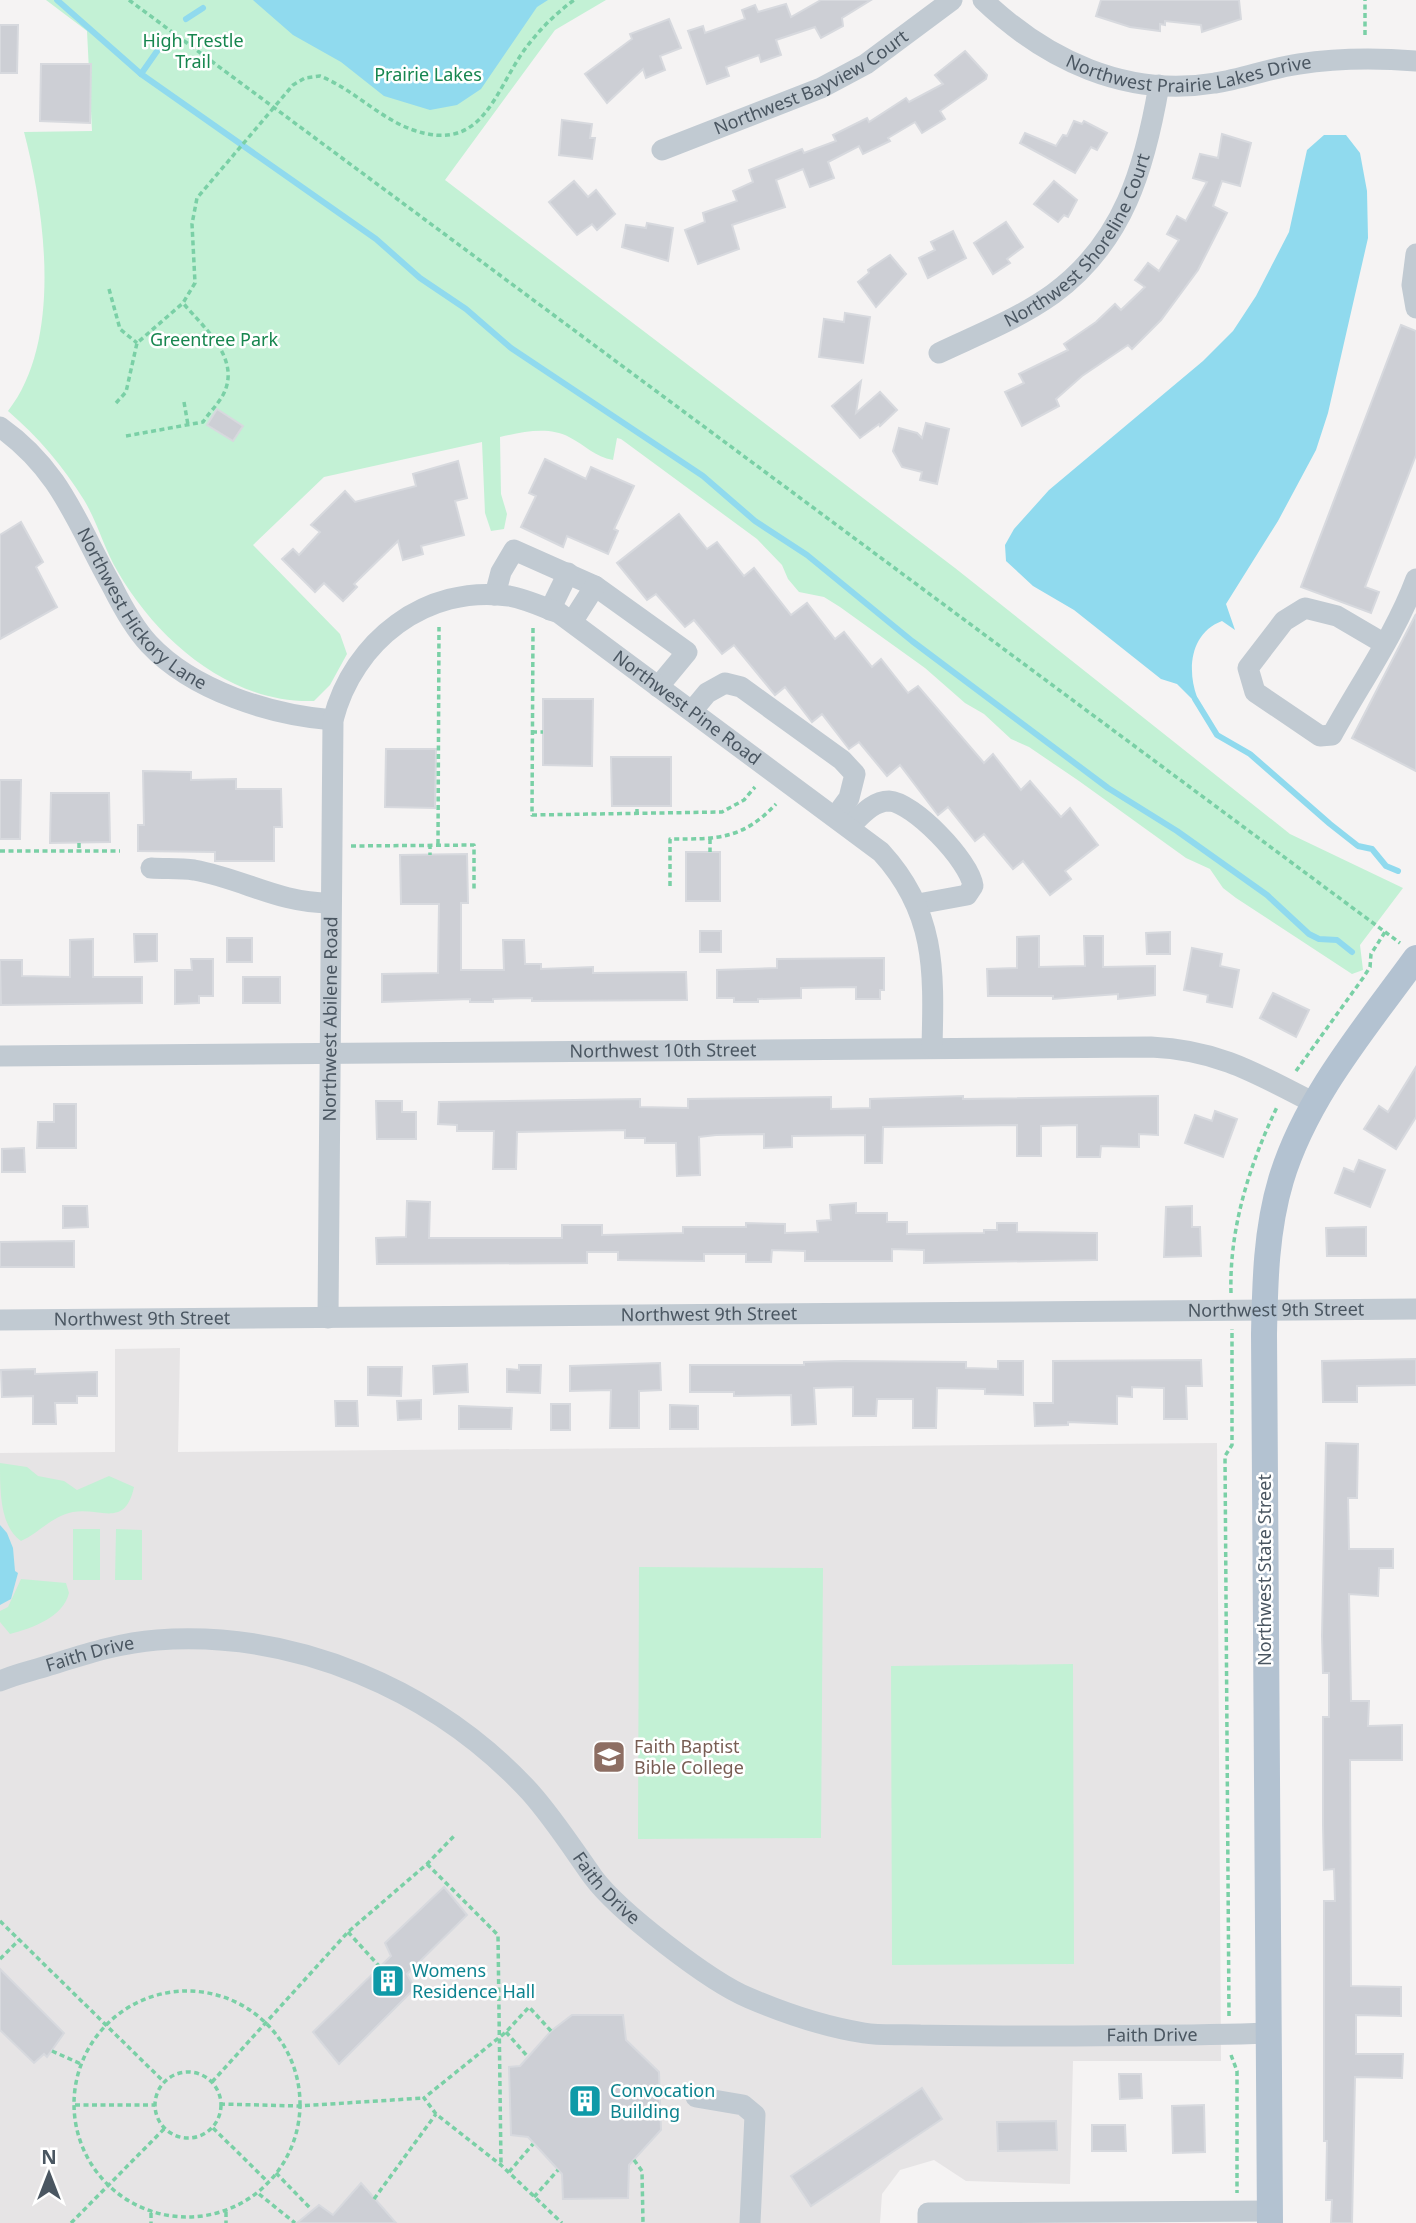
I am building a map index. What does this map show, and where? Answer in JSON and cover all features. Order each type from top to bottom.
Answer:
[{"type":"main road","name":"Northwest State Street","points":[[1270,2217],[1264,1310],[1269,1236],[1280,1182],[1294,1142],[1314,1103],[1408,951]]},
{"type":"street","name":"Northwest Bayview Court","points":[[662,150],[821,88],[866,64],[952,0]]},
{"type":"street","name":"Northwest Prairie Lakes Drive","points":[[983,0],[1029,40],[1078,67],[1118,80],[1159,85],[1214,84],[1296,64],[1337,60],[1416,61]]},
{"type":"street","name":"Northwest Shoreline Court","points":[[939,353],[1036,305],[1073,277],[1090,258],[1120,216],[1143,168],[1159,85]]},
{"type":"street","points":[[1416,254],[1412,285],[1416,308]]},
{"type":"street","name":"Northwest Hickory Lane","points":[[0,427],[47,468],[67,497],[129,615],[149,644],[167,660],[207,685],[252,702],[308,718],[334,720]]},
{"type":"street","points":[[495,595],[501,572],[514,550],[596,586],[687,652],[658,687]]},
{"type":"street","points":[[550,610],[568,573]]},
{"type":"street","points":[[1383,643],[1337,616],[1305,608],[1284,621],[1248,668],[1255,692],[1320,736],[1332,735],[1383,643],[1416,579]]},
{"type":"street","points":[[572,622],[596,586]]},
{"type":"street","name":"Northwest Pine Road","points":[[334,720],[351,673],[360,659],[388,629],[438,603],[463,596],[510,596],[550,610],[572,622],[842,822],[895,867],[918,904],[931,951],[932,1047]]},
{"type":"street","points":[[692,711],[707,693],[725,683],[741,687],[842,760],[855,774],[842,822]]},
{"type":"street","name":"Northwest Abilene Road","points":[[328,1318],[330,904],[334,720]]},
{"type":"street","points":[[842,822],[875,804],[886,801],[904,804],[965,862],[973,886],[967,895],[918,904]]},
{"type":"street","points":[[151,868],[193,870],[245,884],[283,899],[330,904]]},
{"type":"street","name":"Northwest 10th Street","points":[[0,1056],[932,1047],[1180,1049],[1226,1059],[1314,1103]]},
{"type":"street","name":"Northwest 9th Street","points":[[0,1320],[1416,1309]]},
{"type":"street","name":"Faith Drive","points":[[0,1681],[69,1657],[156,1640],[251,1644],[328,1661],[386,1685],[463,1731],[531,1794],[593,1877],[674,1950],[746,1997],[864,2033],[1267,2033]]},
{"type":"street","points":[[696,2096],[743,2105],[755,2115],[750,2223]]},
{"type":"street","points":[[928,2218],[1237,2211],[1270,2217]]},
{"type":"path","points":[[129,0],[1408,951]]},
{"type":"path","points":[[116,403],[126,392],[137,343],[183,303],[195,283],[193,210],[197,198],[293,85],[305,78],[320,76],[413,130],[442,134],[458,132],[481,121],[526,48],[556,12],[574,0]]},
{"type":"path","points":[[1364,35],[1365,0]]},
{"type":"path","points":[[109,289],[120,329],[137,343]]},
{"type":"path","points":[[126,436],[203,422],[224,393],[228,379],[227,360],[183,303]]},
{"type":"path","points":[[184,402],[188,425]]},
{"type":"path","points":[[438,844],[439,627]]},
{"type":"path","points":[[533,628],[532,815],[722,812],[744,800],[755,787]]},
{"type":"path","points":[[532,732],[543,732]]},
{"type":"path","points":[[670,886],[670,839],[728,836],[747,828],[776,804]]},
{"type":"path","points":[[637,806],[637,814]]},
{"type":"path","points":[[710,839],[710,852]]},
{"type":"path","points":[[79,843],[79,851]]},
{"type":"path","points":[[430,844],[430,855]]},
{"type":"path","points":[[331,845],[474,845],[474,890]]},
{"type":"path","points":[[0,851],[120,851]]},
{"type":"path","points":[[1237,2211],[1237,2071],[1230,2052],[1225,1457],[1232,1445],[1231,1311],[1237,1231],[1247,1180],[1286,1088],[1363,978],[1385,932]]},
{"type":"path","points":[[212,2082],[348,1932],[427,1864],[454,1836]]},
{"type":"path","points":[[427,1864],[460,1901],[498,1935],[501,2165]]},
{"type":"path","points":[[0,1921],[163,2081]]},
{"type":"path","points":[[348,1932],[380,1967]]},
{"type":"path","points":[[0,1959],[19,1940]]},
{"type":"path","points":[[187,1989],[232,1997],[267,2022],[290,2058],[299,2106],[295,2139],[276,2173],[259,2194],[226,2212],[187,2219],[151,2213],[131,2203],[108,2185],[91,2161],[78,2126],[75,2105],[85,2052],[106,2025],[148,1997],[187,1989]]},
{"type":"path","points":[[220,2104],[299,2106],[425,2098],[506,2032],[528,2007],[551,2031]]},
{"type":"path","points":[[506,2032],[528,2057]]},
{"type":"path","points":[[52,2051],[81,2064]]},
{"type":"path","points":[[191,2071],[212,2082],[220,2104],[219,2116],[213,2128],[202,2136],[187,2139],[178,2138],[164,2129],[158,2120],[155,2105],[163,2081],[175,2074],[191,2071]]},
{"type":"path","points":[[425,2098],[436,2114],[501,2165],[562,2223]]},
{"type":"path","points":[[75,2105],[155,2105]]},
{"type":"path","points":[[373,2199],[436,2114]]},
{"type":"path","points":[[213,2128],[268,2182]]},
{"type":"path","points":[[71,2223],[164,2129]]},
{"type":"path","points":[[509,2172],[533,2144]]},
{"type":"path","points":[[634,2160],[642,2171],[643,2223]]},
{"type":"path","points":[[534,2197],[558,2170]]},
{"type":"path","points":[[276,2173],[311,2209]]},
{"type":"path","points":[[259,2194],[295,2223]]},
{"type":"path","points":[[226,2212],[226,2223]]},
{"type":"path","points":[[151,2213],[151,2223]]},
{"type":"shaded area","name":"Faith Baptist Bible College","points":[[180,1348],[178,1452],[1217,1443],[1221,2061],[1073,2061],[1070,2184],[966,2181],[934,2160],[900,2170],[882,2194],[880,2223],[0,2223],[0,1453],[115,1452],[115,1349]]},
{"type":"green space","points":[[46,0],[606,0],[555,30],[445,180],[955,568],[1290,834],[1403,888],[1360,945],[1363,970],[1352,974],[1236,898],[1223,888],[1210,869],[1186,858],[1029,747],[1011,739],[925,668],[840,607],[824,597],[799,592],[788,579],[782,565],[757,539],[621,439],[617,438],[613,460],[595,454],[569,437],[553,432],[535,431],[500,437],[501,494],[507,514],[504,529],[491,531],[485,513],[482,442],[324,477],[253,545],[340,634],[347,654],[330,685],[314,701],[283,699],[254,692],[200,663],[153,621],[134,597],[113,563],[76,487],[49,452],[8,411],[25,382],[37,349],[43,313],[43,237],[32,164],[24,132],[92,131],[87,31]]},
{"type":"green space","points":[[0,1463],[27,1467],[38,1476],[64,1481],[77,1490],[109,1476],[134,1487],[130,1500],[118,1512],[83,1511],[65,1514],[21,1541],[14,1535],[5,1518]]},
{"type":"green space","points":[[73,1529],[100,1529],[100,1580],[73,1580]]},
{"type":"green space","points":[[116,1529],[142,1530],[142,1580],[115,1580]]},
{"type":"green space","points":[[639,1567],[823,1568],[821,1838],[638,1839]]},
{"type":"green space","points":[[21,1579],[66,1583],[69,1593],[54,1615],[37,1625],[10,1634],[0,1622],[0,1611],[8,1607]]},
{"type":"green space","points":[[1073,1664],[1074,1964],[892,1965],[891,1666]]},
{"type":"water","points":[[253,0],[548,0],[537,7],[481,89],[457,105],[430,110],[384,96],[341,62],[293,35]]},
{"type":"water","points":[[1324,135],[1346,135],[1360,153],[1367,191],[1368,238],[1328,413],[1316,450],[1278,521],[1226,604],[1235,630],[1222,621],[1203,634],[1197,643],[1192,675],[1197,697],[1193,700],[1177,684],[1161,679],[1074,610],[1033,586],[1006,561],[1005,545],[1014,529],[1049,490],[1203,361],[1233,331],[1256,296],[1289,232],[1307,150]]},
{"type":"water","points":[[0,1525],[7,1533],[13,1548],[15,1571],[18,1573],[11,1599],[0,1605]]},
{"type":"building","points":[[821,0],[871,0],[842,18],[843,26],[821,38],[815,27],[776,40],[781,55],[761,62],[759,55],[726,67],[729,76],[707,84],[688,31],[703,26],[705,33],[745,19],[742,10],[755,5],[758,12],[786,4],[791,17]]},
{"type":"building","points":[[1101,0],[1239,0],[1241,19],[1202,32],[1201,25],[1165,21],[1165,25],[1160,24],[1160,31],[1130,27],[1096,16]]},
{"type":"building","points":[[669,19],[681,48],[660,56],[665,70],[646,78],[643,69],[607,103],[585,74],[632,39],[630,34]]},
{"type":"building","points":[[0,25],[18,25],[17,73],[0,73]]},
{"type":"building","points":[[965,51],[987,75],[986,79],[940,111],[945,119],[922,133],[915,122],[888,138],[890,141],[863,154],[859,146],[828,162],[834,178],[810,187],[803,169],[776,180],[785,207],[732,225],[739,249],[698,264],[685,230],[705,222],[703,213],[737,201],[733,191],[753,182],[749,170],[802,149],[804,153],[836,141],[833,135],[867,118],[869,122],[906,98],[909,102],[943,84],[935,75]]},
{"type":"building","points":[[41,64],[91,64],[90,123],[40,121]]},
{"type":"building","points":[[562,120],[592,124],[590,138],[595,138],[592,159],[559,155]]},
{"type":"building","points":[[1074,121],[1082,124],[1084,121],[1107,133],[1097,150],[1091,147],[1075,173],[1020,143],[1025,133],[1056,146],[1063,135],[1067,136]]},
{"type":"building","points":[[1222,134],[1251,143],[1240,186],[1222,181],[1213,206],[1227,213],[1198,270],[1161,320],[1132,349],[1128,345],[1082,376],[1056,399],[1059,406],[1022,426],[1005,392],[1024,383],[1019,374],[1068,350],[1064,344],[1096,322],[1115,304],[1121,310],[1145,287],[1135,280],[1148,263],[1159,271],[1179,240],[1167,234],[1177,216],[1186,221],[1207,182],[1193,178],[1200,154],[1218,158]]},
{"type":"building","points":[[574,181],[588,197],[596,190],[615,214],[597,230],[592,224],[577,235],[549,202]]},
{"type":"building","points":[[1054,181],[1077,200],[1068,217],[1064,215],[1058,222],[1034,204]]},
{"type":"building","points":[[1006,222],[1023,247],[1007,259],[1010,263],[993,274],[974,243]]},
{"type":"building","points":[[647,223],[673,228],[668,261],[622,247],[626,225],[646,228]]},
{"type":"building","points":[[953,231],[966,258],[928,278],[919,258],[935,250],[931,242]]},
{"type":"building","points":[[890,255],[906,274],[876,307],[858,282],[869,273],[868,270]]},
{"type":"building","points":[[845,313],[870,317],[863,363],[819,357],[824,319],[844,322]]},
{"type":"building","points":[[1401,325],[1416,331],[1416,455],[1365,587],[1379,592],[1371,613],[1301,587]]},
{"type":"building","points":[[861,381],[856,413],[880,392],[897,410],[880,426],[879,424],[860,438],[832,406]]},
{"type":"building","points":[[217,409],[243,426],[233,441],[207,425]]},
{"type":"building","points":[[926,423],[949,429],[937,484],[920,480],[922,472],[902,467],[893,451],[899,428],[917,433],[922,438]]},
{"type":"building","points":[[545,459],[586,479],[591,467],[634,486],[614,529],[618,531],[608,554],[567,536],[563,547],[521,527],[536,496],[529,493]]},
{"type":"building","points":[[458,461],[467,498],[455,501],[464,535],[421,546],[423,554],[403,560],[398,541],[354,584],[357,587],[343,601],[324,583],[315,592],[282,559],[293,549],[299,555],[320,532],[311,525],[345,491],[355,502],[416,486],[413,474]]},
{"type":"building","points":[[679,514],[707,549],[717,542],[744,576],[754,568],[791,615],[807,603],[835,639],[844,632],[872,667],[881,659],[908,693],[918,686],[984,763],[993,754],[1021,790],[1030,781],[1061,817],[1070,808],[1098,845],[1065,871],[1071,879],[1050,895],[1023,861],[1013,869],[984,834],[975,841],[948,807],[938,815],[900,765],[887,776],[859,742],[849,749],[822,714],[812,722],[785,687],[775,695],[734,645],[722,654],[694,620],[685,627],[656,594],[647,600],[617,563]]},
{"type":"building","points":[[21,522],[43,562],[36,567],[57,607],[0,639],[0,535]]},
{"type":"building","points":[[1416,614],[1416,771],[1352,738]]},
{"type":"building","points":[[543,699],[593,699],[592,766],[543,765]]},
{"type":"building","points":[[386,749],[436,749],[435,808],[385,807]]},
{"type":"building","points":[[611,757],[671,757],[671,806],[612,806]]},
{"type":"building","points":[[143,771],[191,772],[191,780],[236,779],[236,789],[281,789],[282,827],[274,827],[274,861],[215,861],[215,852],[138,851],[138,825],[144,825]]},
{"type":"building","points":[[0,780],[21,780],[20,839],[0,839]]},
{"type":"building","points":[[51,793],[109,793],[110,842],[50,843]]},
{"type":"building","points":[[686,852],[720,852],[720,901],[686,901]]},
{"type":"building","points":[[467,854],[468,903],[461,903],[461,970],[504,970],[503,940],[524,940],[525,964],[541,964],[541,969],[593,967],[593,973],[686,972],[687,1000],[532,1001],[532,998],[493,999],[493,1002],[470,1002],[470,999],[382,1002],[382,974],[438,973],[439,904],[401,904],[400,855]]},
{"type":"building","points":[[700,931],[721,931],[721,952],[700,952]]},
{"type":"building","points":[[1170,932],[1170,954],[1147,954],[1146,933]]},
{"type":"building","points":[[134,934],[157,934],[157,961],[135,962]]},
{"type":"building","points":[[1039,936],[1039,967],[1085,966],[1084,936],[1103,936],[1103,967],[1155,966],[1155,995],[1118,999],[1118,994],[1053,999],[1053,996],[988,996],[987,969],[1017,968],[1017,937]]},
{"type":"building","points":[[227,938],[252,938],[252,962],[227,962]]},
{"type":"building","points":[[93,939],[93,977],[142,977],[142,1003],[1,1005],[0,960],[22,960],[22,976],[70,977],[70,940]]},
{"type":"building","points":[[1192,948],[1222,954],[1220,966],[1239,970],[1232,1007],[1207,1002],[1208,995],[1184,990]]},
{"type":"building","points":[[884,958],[884,990],[880,990],[880,999],[856,999],[856,987],[801,988],[801,998],[758,999],[758,1002],[734,1002],[734,998],[717,998],[717,970],[777,968],[777,959]]},
{"type":"building","points":[[191,959],[213,959],[213,996],[199,996],[199,1003],[175,1004],[175,970],[192,970]]},
{"type":"building","points":[[243,977],[280,977],[280,1003],[243,1003]]},
{"type":"building","points":[[1273,993],[1309,1010],[1296,1037],[1260,1018]]},
{"type":"building","points":[[1416,1067],[1416,1117],[1396,1149],[1364,1129],[1379,1106],[1388,1112]]},
{"type":"building","points":[[963,1096],[963,1099],[1158,1096],[1158,1135],[1139,1134],[1139,1147],[1101,1146],[1100,1157],[1077,1157],[1077,1125],[1041,1126],[1041,1156],[1017,1156],[1017,1125],[883,1127],[882,1163],[865,1163],[865,1135],[792,1136],[792,1147],[764,1148],[764,1134],[716,1135],[699,1137],[700,1175],[677,1176],[676,1143],[645,1143],[645,1138],[625,1138],[625,1130],[517,1132],[516,1169],[493,1169],[494,1131],[457,1131],[457,1125],[438,1124],[439,1102],[640,1099],[640,1107],[688,1108],[688,1099],[831,1097],[831,1109],[870,1108],[870,1099]]},
{"type":"building","points":[[376,1101],[402,1101],[402,1112],[416,1112],[416,1139],[377,1139]]},
{"type":"building","points":[[54,1104],[76,1104],[76,1148],[37,1148],[38,1122],[54,1122]]},
{"type":"building","points":[[1215,1111],[1237,1119],[1223,1157],[1185,1143],[1195,1115],[1212,1121]]},
{"type":"building","points":[[24,1148],[25,1172],[2,1172],[2,1149]]},
{"type":"building","points":[[1359,1160],[1385,1170],[1370,1207],[1335,1193],[1344,1168],[1354,1172]]},
{"type":"building","points":[[407,1201],[430,1202],[429,1238],[562,1238],[562,1225],[602,1225],[602,1235],[683,1233],[683,1227],[746,1227],[746,1223],[785,1224],[785,1233],[818,1232],[817,1221],[831,1220],[830,1205],[856,1203],[856,1213],[887,1213],[887,1222],[907,1222],[907,1234],[984,1233],[984,1230],[997,1230],[997,1223],[1017,1223],[1017,1232],[1097,1233],[1097,1260],[924,1263],[924,1250],[892,1249],[892,1261],[805,1261],[805,1251],[772,1250],[771,1262],[746,1262],[746,1254],[704,1254],[704,1261],[618,1260],[618,1252],[587,1252],[587,1263],[377,1264],[376,1238],[406,1237]]},
{"type":"building","points":[[63,1206],[87,1206],[88,1227],[63,1228]]},
{"type":"building","points":[[1192,1206],[1192,1227],[1200,1227],[1201,1256],[1164,1257],[1166,1207]]},
{"type":"building","points":[[1366,1227],[1366,1256],[1327,1256],[1326,1228]]},
{"type":"building","points":[[74,1241],[74,1267],[0,1267],[0,1242]]},
{"type":"building","points":[[1416,1359],[1416,1385],[1357,1386],[1357,1402],[1323,1402],[1322,1361]]},
{"type":"building","points":[[1201,1360],[1202,1386],[1186,1386],[1187,1419],[1164,1419],[1164,1388],[1132,1387],[1132,1397],[1117,1396],[1117,1424],[1068,1422],[1068,1425],[1035,1426],[1034,1403],[1053,1403],[1053,1361]]},
{"type":"building","points":[[998,1361],[1023,1361],[1023,1395],[985,1394],[985,1389],[937,1388],[936,1428],[913,1428],[913,1399],[877,1399],[876,1416],[853,1416],[853,1387],[814,1388],[816,1424],[792,1425],[791,1395],[734,1396],[734,1392],[690,1392],[690,1365],[804,1365],[804,1362],[966,1362],[966,1368],[998,1369]]},
{"type":"building","points":[[660,1363],[661,1390],[639,1391],[639,1428],[610,1428],[611,1390],[570,1391],[570,1366]]},
{"type":"building","points":[[467,1364],[468,1392],[434,1394],[433,1366]]},
{"type":"building","points":[[519,1365],[541,1365],[540,1393],[507,1392],[507,1369],[519,1370]]},
{"type":"building","points":[[368,1367],[402,1367],[401,1396],[368,1395]]},
{"type":"building","points":[[35,1369],[35,1374],[97,1372],[97,1396],[77,1396],[77,1403],[55,1403],[56,1424],[33,1424],[33,1396],[2,1397],[1,1370]]},
{"type":"building","points":[[421,1400],[421,1419],[398,1420],[397,1401]]},
{"type":"building","points":[[335,1401],[357,1401],[358,1426],[336,1426]]},
{"type":"building","points":[[551,1404],[570,1404],[570,1430],[551,1430]]},
{"type":"building","points":[[670,1405],[698,1406],[698,1429],[670,1429]]},
{"type":"building","points":[[459,1406],[512,1408],[511,1429],[459,1429]]},
{"type":"building","points":[[1326,1443],[1358,1444],[1357,1498],[1348,1498],[1349,1549],[1393,1549],[1393,1568],[1379,1568],[1378,1596],[1349,1594],[1351,1701],[1369,1701],[1368,1726],[1402,1725],[1402,1760],[1350,1760],[1351,1986],[1401,1987],[1401,2016],[1356,2015],[1356,2054],[1403,2054],[1402,2078],[1355,2077],[1352,2223],[1331,2223],[1332,2200],[1326,2200],[1327,2141],[1324,2141],[1324,1901],[1335,1901],[1334,1869],[1324,1870],[1323,1825],[1323,1717],[1329,1717],[1329,1673],[1323,1673],[1322,1636]]},
{"type":"building","name":"Womens Residence Hall","points":[[444,1887],[467,1915],[407,1974],[415,1988],[339,2064],[313,2032],[391,1956],[385,1943]]},
{"type":"building","points":[[0,1969],[64,2033],[47,2057],[44,2054],[34,2063],[0,2030]]},
{"type":"building","name":"Convocation Building","points":[[572,2015],[623,2015],[626,2040],[659,2072],[661,2130],[629,2165],[628,2198],[563,2199],[562,2174],[528,2137],[511,2135],[509,2067],[520,2066],[551,2031]]},
{"type":"building","points":[[1119,2074],[1141,2074],[1142,2098],[1120,2099]]},
{"type":"building","points":[[922,2088],[942,2119],[811,2206],[791,2176]]},
{"type":"building","points":[[1204,2105],[1205,2152],[1173,2153],[1172,2106]]},
{"type":"building","points":[[1056,2121],[1057,2150],[998,2151],[997,2122]]},
{"type":"building","points":[[1092,2125],[1125,2125],[1126,2151],[1092,2151]]},
{"type":"building","points":[[361,2183],[396,2223],[297,2223],[319,2205],[333,2215]]},
{"type":"waterway","points":[[57,0],[141,74],[376,239],[420,278],[466,309],[511,348],[703,476],[755,521],[807,555],[912,641],[1108,788],[1177,831],[1267,895],[1309,934],[1319,939],[1337,940],[1352,952]]},
{"type":"waterway","points":[[186,19],[203,8]]},
{"type":"waterway","points":[[141,74],[162,44]]},
{"type":"waterway","points":[[1195,699],[1217,735],[1250,754],[1330,824],[1358,846],[1372,849],[1386,866],[1398,871]]},
{"type":"place","name":"Faith Baptist Bible College","points":[[609,1757]]},
{"type":"place","name":"Womens Residence Hall","points":[[388,1981]]},
{"type":"place","name":"Convocation Building","points":[[585,2101]]},
{"type":"park label","name":"High Trestle Trail","points":[[193,51]]},
{"type":"park label","name":"Prairie Lakes","points":[[428,75]]},
{"type":"park label","name":"Greentree Park","points":[[214,340]]}]
